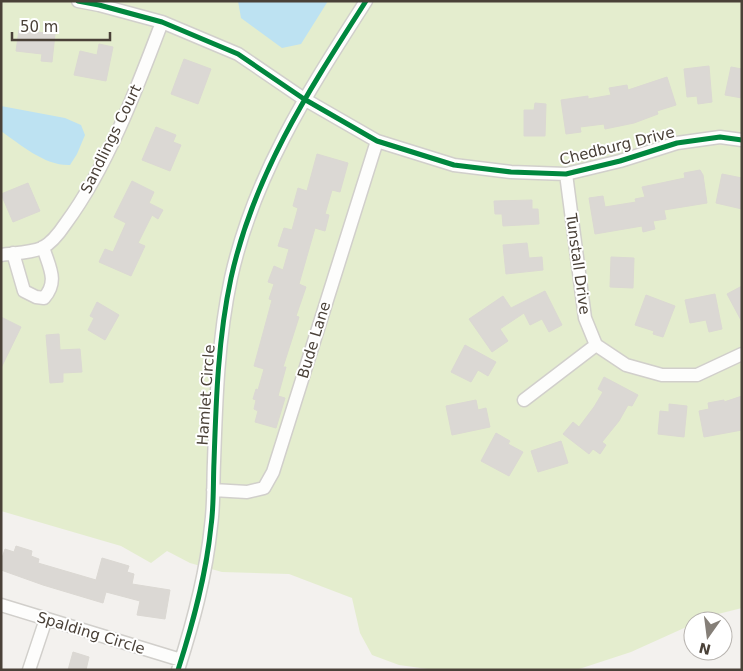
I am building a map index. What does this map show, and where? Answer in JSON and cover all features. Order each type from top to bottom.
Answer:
[{"type":"street","name":"Chedburg Drive","points":[[78,1],[162,22],[238,54],[304,99],[377,141],[454,165],[511,172],[566,174],[620,161],[676,143],[720,136],[742,140]]},
{"type":"street","name":"Hamlet Circle","points":[[179,665],[197,610],[211,526],[216,402],[224,328],[231,280],[244,228],[272,159],[304,99],[366,1]]},
{"type":"street","name":"Sandlings Court","points":[[43,248],[57,236],[77,209],[110,148],[162,22]]},
{"type":"street","name":"Bude Lane","points":[[213,490],[247,492],[264,488],[273,472],[377,141]]},
{"type":"street","name":"Tunstall Drive","points":[[566,174],[585,318],[596,345]]},
{"type":"street","points":[[43,248],[53,280],[51,290],[44,298],[36,297],[24,291],[7,254],[43,248]]},
{"type":"street","points":[[524,400],[596,345],[626,365],[662,374],[697,375],[742,354]]},
{"type":"street","name":"Spalding Circle","points":[[1,605],[179,665]]},
{"type":"street","points":[[29,670],[46,619]]},
{"type":"green space","points":[[1,1],[742,1],[742,608],[730,611],[683,611],[683,629],[631,652],[576,670],[435,670],[399,665],[372,655],[360,633],[352,598],[289,574],[222,572],[190,563],[167,551],[151,563],[121,546],[1,511]]},
{"type":"water","points":[[238,1],[328,1],[301,44],[282,48],[241,18]]},
{"type":"water","points":[[1,106],[65,118],[81,125],[85,135],[70,165],[51,162],[42,158],[1,131]]},
{"type":"building","points":[[19,30],[55,34],[52,62],[41,61],[42,54],[16,51]]},
{"type":"building","points":[[99,44],[113,47],[106,81],[74,75],[80,51],[97,55]]},
{"type":"building","points":[[184,59],[211,69],[198,104],[171,94]]},
{"type":"building","points":[[709,66],[712,102],[698,104],[697,96],[687,97],[684,69]]},
{"type":"building","points":[[731,67],[742,69],[742,98],[725,95]]},
{"type":"building","points":[[667,77],[676,105],[657,111],[658,114],[634,123],[605,129],[604,124],[580,127],[581,132],[566,134],[561,100],[588,96],[588,99],[611,95],[609,88],[627,85],[628,90]]},
{"type":"building","points":[[535,103],[546,104],[545,136],[524,136],[524,110],[534,110]]},
{"type":"building","points":[[156,127],[176,135],[173,142],[181,145],[170,171],[142,160]]},
{"type":"building","points":[[317,154],[348,163],[340,192],[332,190],[325,214],[329,215],[325,231],[315,228],[299,284],[306,287],[296,316],[299,317],[283,367],[286,367],[278,396],[285,398],[276,428],[255,422],[258,411],[254,409],[256,400],[253,399],[256,389],[258,390],[264,369],[254,366],[272,300],[269,299],[274,284],[268,282],[274,266],[283,270],[289,249],[278,246],[284,228],[292,230],[298,208],[293,206],[298,188],[307,191]]},
{"type":"building","points":[[700,170],[703,175],[707,203],[664,210],[666,219],[653,221],[655,229],[643,232],[642,226],[595,234],[589,198],[603,196],[605,207],[636,202],[635,199],[645,197],[642,187],[685,178],[684,173]]},
{"type":"building","points":[[722,174],[742,178],[742,209],[716,203]]},
{"type":"building","points":[[132,181],[154,192],[149,203],[163,210],[158,219],[152,215],[138,243],[145,246],[131,276],[99,262],[105,249],[113,252],[126,223],[114,217]]},
{"type":"building","points":[[28,183],[40,211],[13,222],[1,194]]},
{"type":"building","points":[[532,200],[532,209],[538,209],[539,224],[503,226],[502,214],[495,214],[494,201]]},
{"type":"building","points":[[527,243],[529,258],[542,257],[543,270],[506,274],[503,245]]},
{"type":"building","points":[[611,257],[634,258],[633,288],[610,287]]},
{"type":"building","points":[[742,286],[742,322],[727,294]]},
{"type":"building","points":[[545,291],[562,325],[549,332],[542,319],[530,325],[524,313],[500,329],[508,341],[492,352],[469,319],[503,296],[511,308]]},
{"type":"building","points":[[715,294],[722,329],[709,332],[706,320],[690,323],[685,300]]},
{"type":"building","points":[[646,295],[675,306],[663,337],[653,334],[654,331],[635,325]]},
{"type":"building","points":[[97,302],[119,315],[105,340],[88,330],[94,318],[90,316]]},
{"type":"building","points":[[1,317],[21,327],[1,368]]},
{"type":"building","points":[[59,334],[60,350],[80,349],[82,372],[63,373],[63,382],[50,383],[46,335]]},
{"type":"building","points":[[465,345],[496,362],[488,376],[478,370],[471,382],[451,372]]},
{"type":"building","points":[[604,377],[638,395],[632,406],[628,405],[619,421],[602,442],[606,445],[600,454],[593,449],[589,454],[563,434],[573,422],[579,427],[594,407],[603,392],[598,389]]},
{"type":"building","points":[[742,396],[742,430],[704,437],[699,411],[709,409],[708,403],[724,400],[724,402]]},
{"type":"building","points":[[476,400],[478,410],[486,408],[490,427],[452,435],[446,406]]},
{"type":"building","points":[[669,404],[687,406],[684,437],[658,434],[660,411],[669,412]]},
{"type":"building","points":[[496,433],[510,441],[508,444],[523,452],[509,476],[481,461]]},
{"type":"building","points":[[561,441],[568,463],[538,472],[531,451]]},
{"type":"building","points":[[16,546],[32,551],[31,556],[39,559],[38,563],[96,580],[102,558],[129,566],[127,572],[134,574],[132,584],[170,590],[165,619],[137,615],[140,601],[106,592],[103,603],[1,570],[1,561],[5,549],[14,552]]},
{"type":"building","points":[[73,652],[89,657],[86,670],[68,670]]},
{"type":"cycle path","points":[[78,1],[162,22],[238,54],[304,99],[377,141],[454,165],[511,172],[566,174],[620,161],[677,143],[720,137],[742,140]]},
{"type":"cycle path","points":[[178,670],[198,599],[209,545],[213,510],[220,347],[231,278],[241,240],[254,203],[286,134],[304,100],[366,1]]}]
